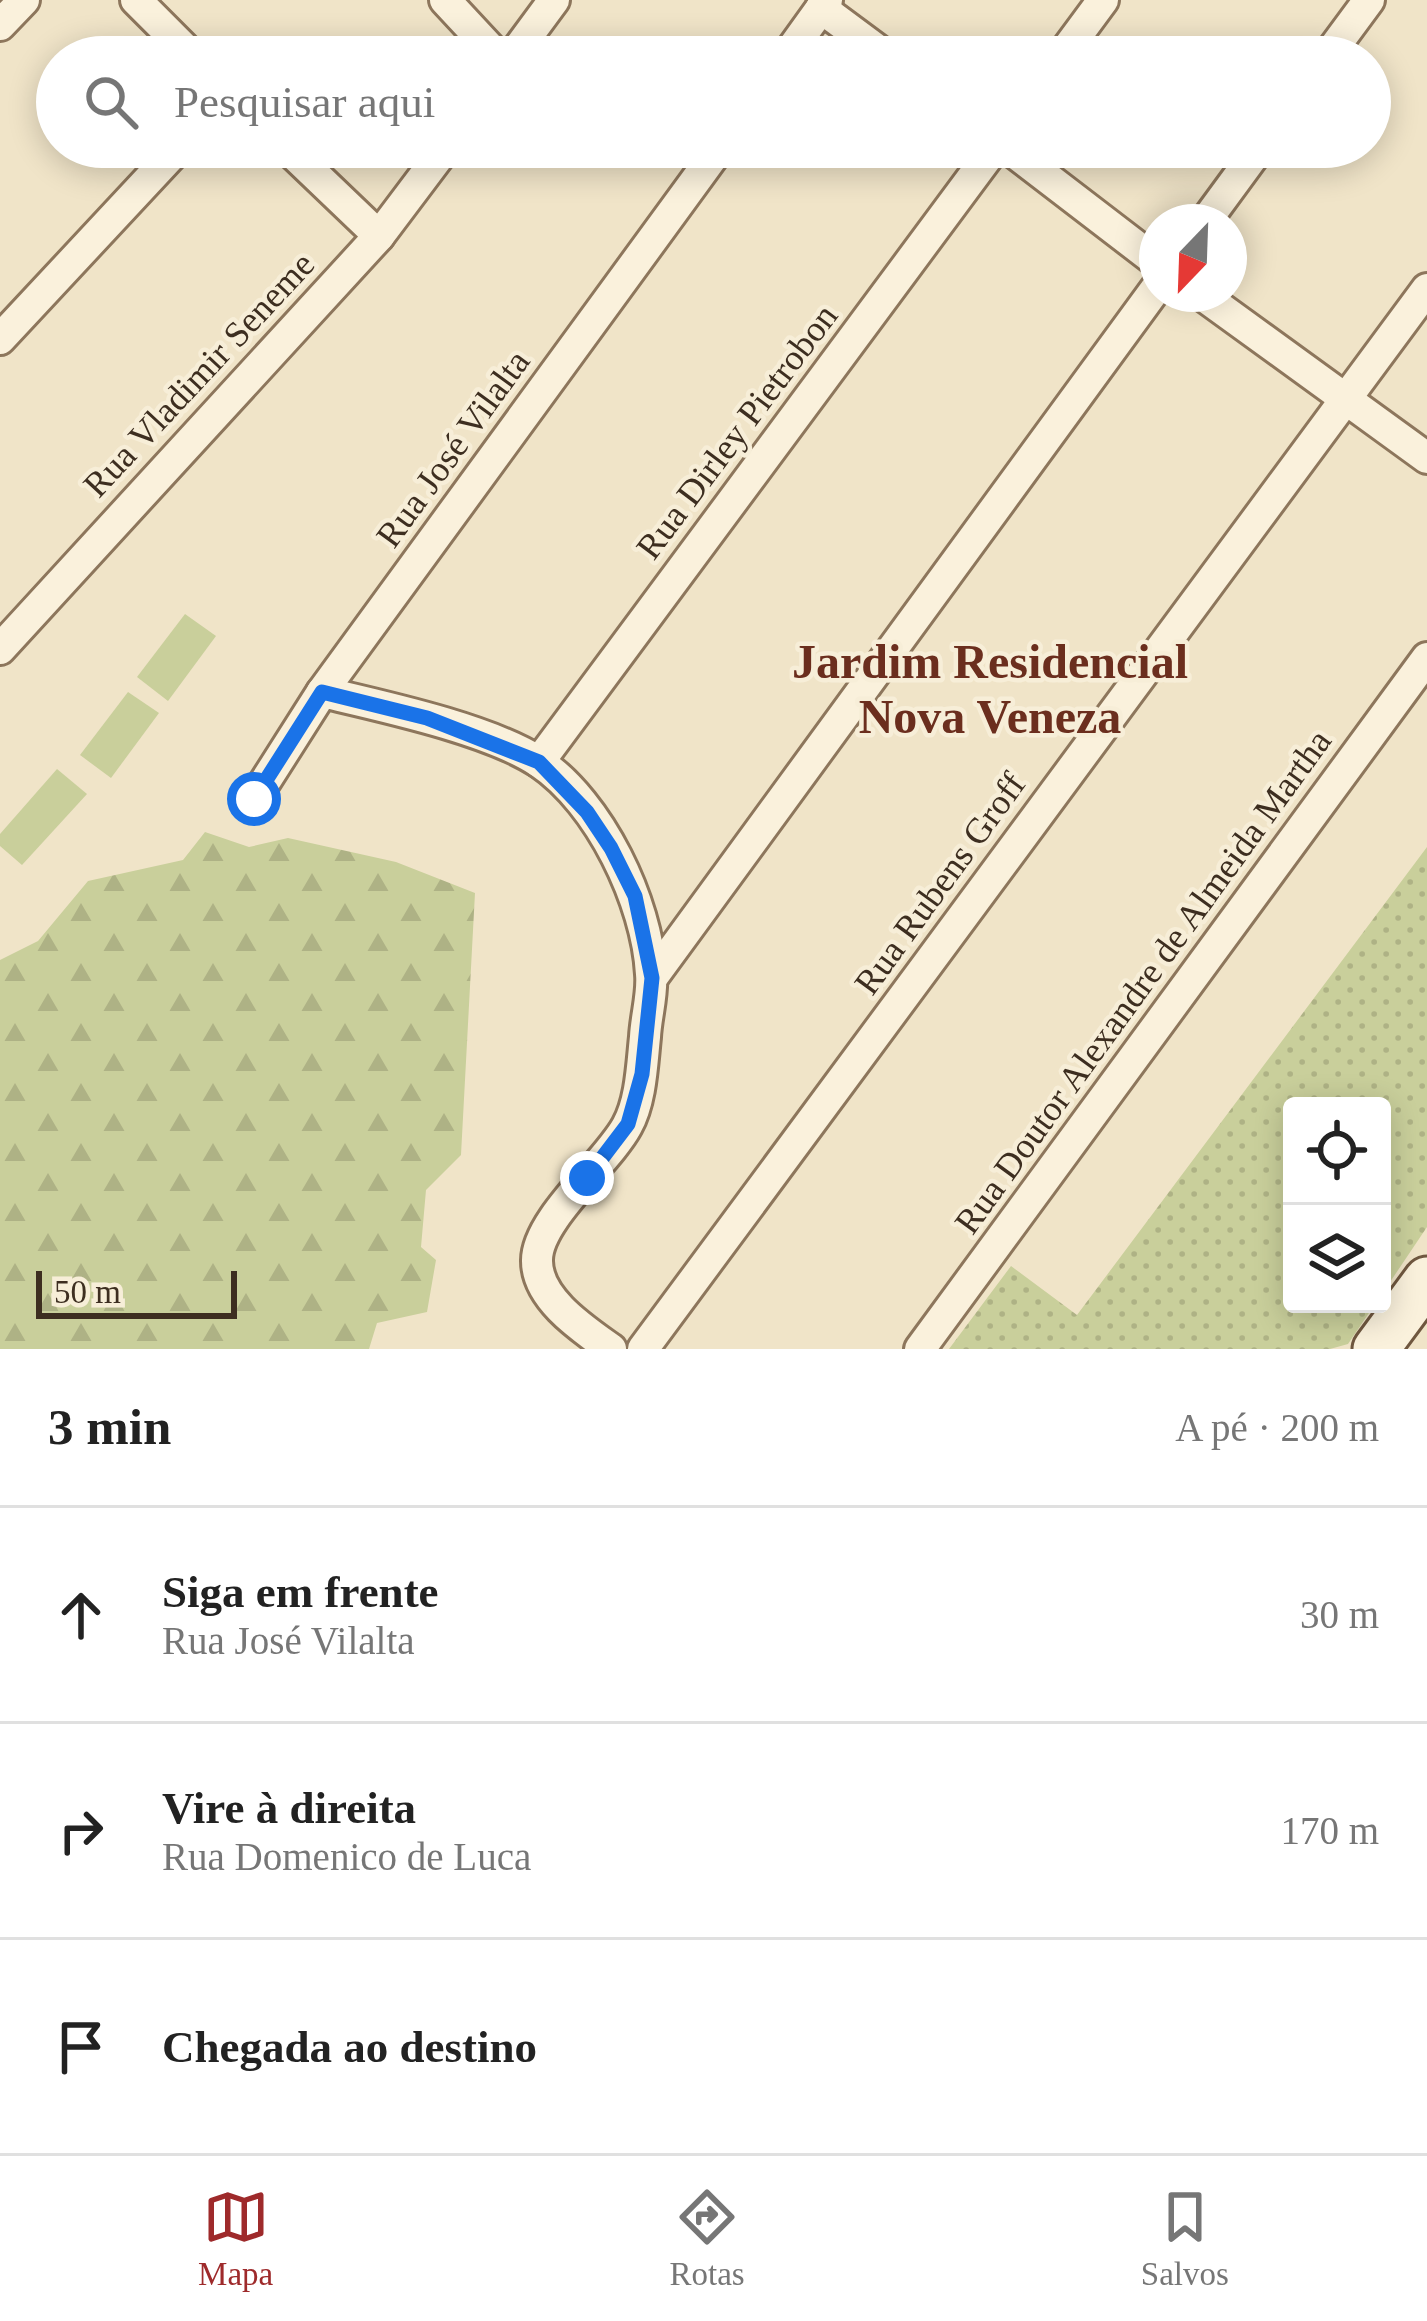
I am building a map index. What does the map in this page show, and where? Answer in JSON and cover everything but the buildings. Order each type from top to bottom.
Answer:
[{"type":"main road","points":[[1376,1349],[1427,1280]]},
{"type":"street","points":[[0,25],[24,0]]},
{"type":"street","points":[[136,0],[172,36]]},
{"type":"street","points":[[446,0],[479,36]]},
{"type":"street","points":[[527,36],[554,0]]},
{"type":"street","points":[[1076,36],[1103,0]]},
{"type":"street","points":[[1342,36],[1369,0]]},
{"type":"street","points":[[801,36],[824,4],[862,36]]},
{"type":"street","points":[[0,339],[159,168]]},
{"type":"street","points":[[308,168],[380,236]]},
{"type":"street","name":"Rua Vladimir Seneme","points":[[0,649],[380,236],[430,168]]},
{"type":"street","name":"Rua José Vilalta","points":[[254,799],[322,692],[705,168]]},
{"type":"street","name":"Rua Dirley Pietrobon","points":[[539,762],[979,168]]},
{"type":"street","points":[[1034,168],[1139,248]]},
{"type":"street","points":[[1218,204],[1245,168]]},
{"type":"street","name":"Rua Rubens Groff","points":[[643,1349],[1427,289]]},
{"type":"street","points":[[652,978],[1139,312]]},
{"type":"street","points":[[1226,312],[1427,458]]},
{"type":"street","name":"Rua Doutor Alexandre de Almeida Martha","points":[[920,1349],[1427,658]]},
{"type":"street","points":[[322,692],[427,718],[539,762],[587,812],[635,896],[652,978],[642,1074],[628,1124],[546,1233],[536,1258],[540,1281],[551,1296],[610,1349]]},
{"type":"green space","points":[[185,614],[216,636],[168,701],[137,677]]},
{"type":"green space","points":[[128,692],[159,713],[111,778],[80,755]]},
{"type":"green space","points":[[57,769],[87,794],[22,865],[0,846],[0,834]]},
{"type":"green space","points":[[205,832],[249,847],[288,838],[396,862],[475,893],[461,1155],[426,1190],[421,1247],[436,1260],[427,1312],[377,1323],[369,1349],[0,1349],[0,960],[38,941],[88,881],[183,860]]},
{"type":"green space","points":[[1427,847],[1427,1227],[1391,1281],[1391,1097],[1283,1097],[1283,1313],[1369,1313],[1348,1344],[1330,1349],[949,1349],[1011,1266],[1077,1315]]},
{"type":"district","name":"Jardim Residencial Nova Veneza","points":[[990,688]]},
{"type":"route","points":[[254,799],[322,692],[427,718],[539,762],[587,812],[635,896],[652,978],[642,1074],[628,1124],[587,1178]]}]
